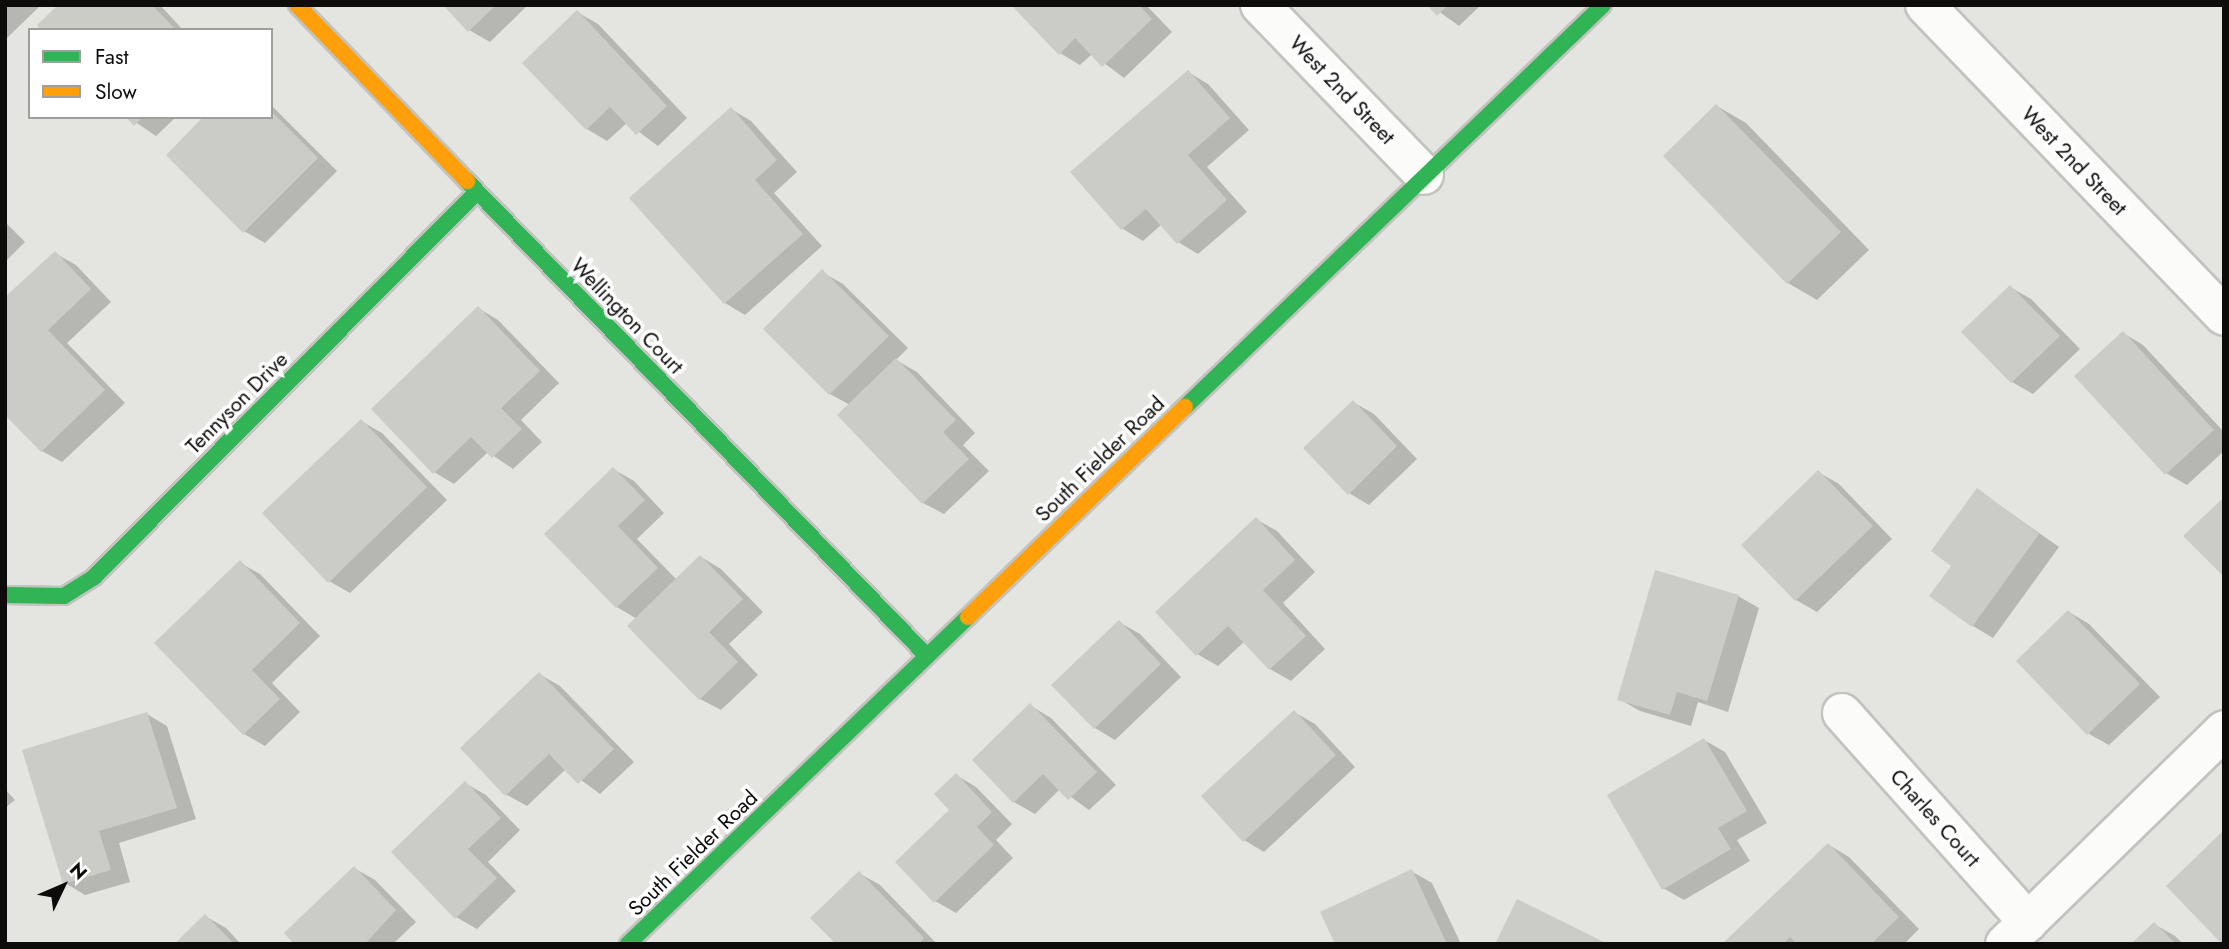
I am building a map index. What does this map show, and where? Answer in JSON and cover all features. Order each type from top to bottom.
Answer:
[{"type":"street","name":"Wellington Court","points":[[297,5],[927,656]]},
{"type":"street","name":"West 2nd Street","points":[[1260,5],[1424,175]]},
{"type":"street","name":"South Fielder Road","points":[[628,944],[1603,5]]},
{"type":"street","name":"West 2nd Street","points":[[1925,5],[2224,316]]},
{"type":"street","name":"Tennyson Drive","points":[[5,595],[64,596],[94,577],[477,192]]},
{"type":"street","name":"Charles Court","points":[[1842,713],[2016,933],[2224,730]]},
{"type":"building","points":[[58,5],[152,5],[174,28],[39,28],[37,25]]},
{"type":"building","points":[[443,5],[496,5],[468,32]]},
{"type":"building","points":[[1011,5],[1139,5],[1152,19],[1102,67],[1075,38],[1059,55]]},
{"type":"building","points":[[1427,5],[1448,5],[1437,16]]},
{"type":"building","points":[[577,10],[667,106],[636,135],[610,107],[586,130],[522,63]]},
{"type":"building","points":[[1188,70],[1230,118],[1188,155],[1227,200],[1177,244],[1146,209],[1121,230],[1070,172]]},
{"type":"building","points":[[1716,104],[1841,232],[1787,284],[1663,156]]},
{"type":"building","points":[[731,107],[777,160],[755,180],[803,234],[724,304],[629,198]]},
{"type":"building","points":[[273,113],[318,158],[243,233],[166,155],[201,119],[273,119]]},
{"type":"building","points":[[128,119],[141,119],[134,126]]},
{"type":"building","points":[[55,251],[91,289],[48,330],[105,390],[41,452],[5,415],[5,297]]},
{"type":"building","points":[[822,269],[889,336],[829,395],[763,329]]},
{"type":"building","points":[[2010,285],[2060,336],[2011,383],[1961,332]]},
{"type":"building","points":[[478,306],[540,371],[501,408],[522,429],[492,458],[471,437],[433,474],[371,409]]},
{"type":"building","points":[[2123,331],[2214,430],[2165,475],[2074,376]]},
{"type":"building","points":[[896,358],[956,420],[943,432],[969,459],[922,504],[837,415]]},
{"type":"building","points":[[1353,400],[1397,446],[1348,495],[1303,448]]},
{"type":"building","points":[[361,419],[427,487],[328,583],[262,513]]},
{"type":"building","points":[[613,467],[645,500],[618,526],[658,568],[616,608],[544,534]]},
{"type":"building","points":[[1818,470],[1873,526],[1795,601],[1741,545]]},
{"type":"building","points":[[1977,488],[2039,534],[1972,627],[1929,596],[1951,566],[1931,551]]},
{"type":"building","points":[[2224,497],[2224,577],[2183,536]]},
{"type":"building","points":[[1256,517],[1295,560],[1263,590],[1306,636],[1269,670],[1228,626],[1196,656],[1155,612]]},
{"type":"building","points":[[700,555],[743,599],[709,632],[738,662],[699,700],[627,626]]},
{"type":"building","points":[[240,560],[300,623],[252,670],[280,699],[243,735],[154,643]]},
{"type":"building","points":[[1655,570],[1739,595],[1707,701],[1677,692],[1670,715],[1617,700]]},
{"type":"building","points":[[2068,610],[2140,684],[2087,735],[2016,661]]},
{"type":"building","points":[[1119,620],[1161,664],[1094,729],[1051,685]]},
{"type":"building","points":[[539,672],[614,749],[578,784],[549,754],[505,796],[460,748]]},
{"type":"building","points":[[1030,703],[1097,772],[1068,800],[1043,774],[1013,803],[972,760]]},
{"type":"building","points":[[1294,710],[1336,755],[1243,842],[1201,796]]},
{"type":"building","points":[[147,712],[177,808],[99,831],[111,870],[63,884],[22,750]]},
{"type":"building","points":[[1704,738],[1747,811],[1718,828],[1731,849],[1662,890],[1607,795]]},
{"type":"building","points":[[956,773],[992,812],[977,827],[994,845],[934,903],[895,862],[949,810],[934,794]]},
{"type":"building","points":[[465,781],[501,818],[468,849],[497,878],[455,919],[391,852]]},
{"type":"building","points":[[2224,830],[2224,944],[2222,944],[2166,886]]},
{"type":"building","points":[[1828,843],[1899,917],[1871,944],[1797,944],[1790,937],[1783,944],[1722,944]]},
{"type":"building","points":[[354,866],[396,910],[365,944],[294,944],[284,933]]},
{"type":"building","points":[[1412,869],[1447,944],[1335,944],[1320,912]]},
{"type":"building","points":[[859,871],[924,938],[919,944],[836,944],[810,918]]},
{"type":"building","points":[[1517,899],[1608,944],[1495,944]]},
{"type":"building","points":[[205,914],[234,944],[174,944]]},
{"type":"building","points":[[2154,922],[2176,944],[2131,944]]},
{"type":"traffic: fast","points":[[1185,407],[1603,5]]},
{"type":"traffic: fast","points":[[467,181],[927,656]]},
{"type":"traffic: fast","points":[[5,595],[64,596],[94,577],[477,192]]},
{"type":"traffic: fast","points":[[628,944],[968,617]]},
{"type":"traffic: slow","points":[[297,5],[467,181]]},
{"type":"traffic: slow","points":[[968,617],[1185,407]]}]
